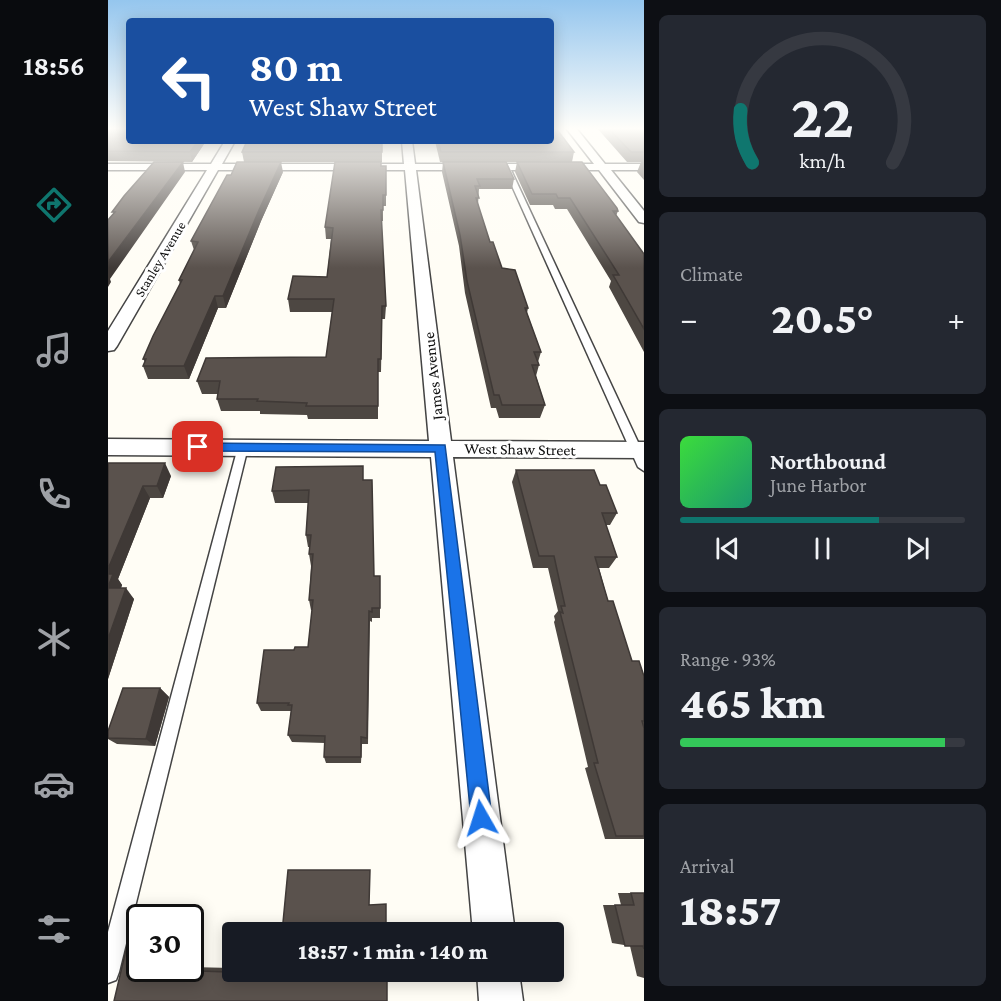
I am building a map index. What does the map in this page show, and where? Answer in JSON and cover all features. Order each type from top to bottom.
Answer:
[{"type":"street","name":"Stanley Avenue","points":[[108,346],[209,175]]},
{"type":"street","name":"James Avenue","points":[[411,175],[493,922]]},
{"type":"street","points":[[608,175],[644,219]]},
{"type":"street","name":"West Shaw Street","points":[[108,447],[441,448],[641,455]]},
{"type":"street","points":[[499,982],[501,1001]]},
{"type":"lane","points":[[511,175],[641,455]]},
{"type":"lane","points":[[108,972],[243,447]]},
{"type":"building","points":[[143,175],[173,175],[108,262],[108,220],[124,196]]},
{"type":"building","points":[[227,175],[275,175],[223,296],[215,296],[184,366],[143,366],[146,359],[143,359],[153,336],[182,280],[179,280],[198,242],[191,241]]},
{"type":"building","points":[[333,175],[386,175],[386,195],[383,195],[383,210],[381,210],[386,306],[382,306],[381,359],[378,359],[378,406],[306,406],[307,403],[257,401],[258,399],[217,399],[220,381],[197,381],[206,358],[326,357],[334,299],[288,299],[293,276],[327,277],[333,228],[325,227]]},
{"type":"building","points":[[446,175],[512,175],[514,179],[477,179],[480,186],[475,186],[479,198],[476,198],[490,242],[493,242],[502,268],[515,270],[528,308],[525,308],[541,352],[534,352],[539,365],[532,365],[545,405],[502,405],[499,395],[494,395],[467,281],[460,235]]},
{"type":"building","points":[[523,175],[592,175],[617,208],[618,211],[613,211],[644,254],[644,329],[613,275],[619,275],[570,198],[558,198],[556,194],[532,194]]},
{"type":"building","points":[[108,463],[165,463],[157,486],[143,486],[108,569]]},
{"type":"building","points":[[363,466],[363,480],[372,480],[374,576],[380,576],[380,608],[372,608],[372,612],[369,611],[367,738],[361,737],[361,757],[324,757],[325,736],[288,735],[292,705],[288,705],[289,703],[257,703],[264,650],[294,650],[295,647],[308,647],[313,600],[309,600],[313,554],[309,554],[311,535],[306,535],[309,490],[272,491],[276,467]]},
{"type":"building","points":[[516,470],[594,470],[600,485],[606,485],[617,513],[602,513],[617,557],[595,557],[608,601],[613,601],[632,661],[639,661],[644,676],[644,721],[642,721],[644,728],[644,836],[616,836],[594,763],[598,763],[560,612],[563,613],[561,606],[565,606],[554,556],[539,556]]},
{"type":"building","points":[[108,574],[113,574],[108,587]]},
{"type":"building","points":[[108,588],[126,588],[108,639]]},
{"type":"building","points":[[123,688],[160,688],[146,739],[108,738],[108,731]]},
{"type":"building","points":[[288,870],[370,870],[369,905],[386,904],[386,922],[283,922]]},
{"type":"building","points":[[631,893],[644,893],[644,949],[643,946],[625,946],[615,905],[634,905]]},
{"type":"building","points":[[126,950],[126,982],[204,982],[204,971],[222,972],[222,982],[387,982],[387,1001],[114,1001]]},
{"type":"route","points":[[198,447],[441,448],[481,818]]}]
